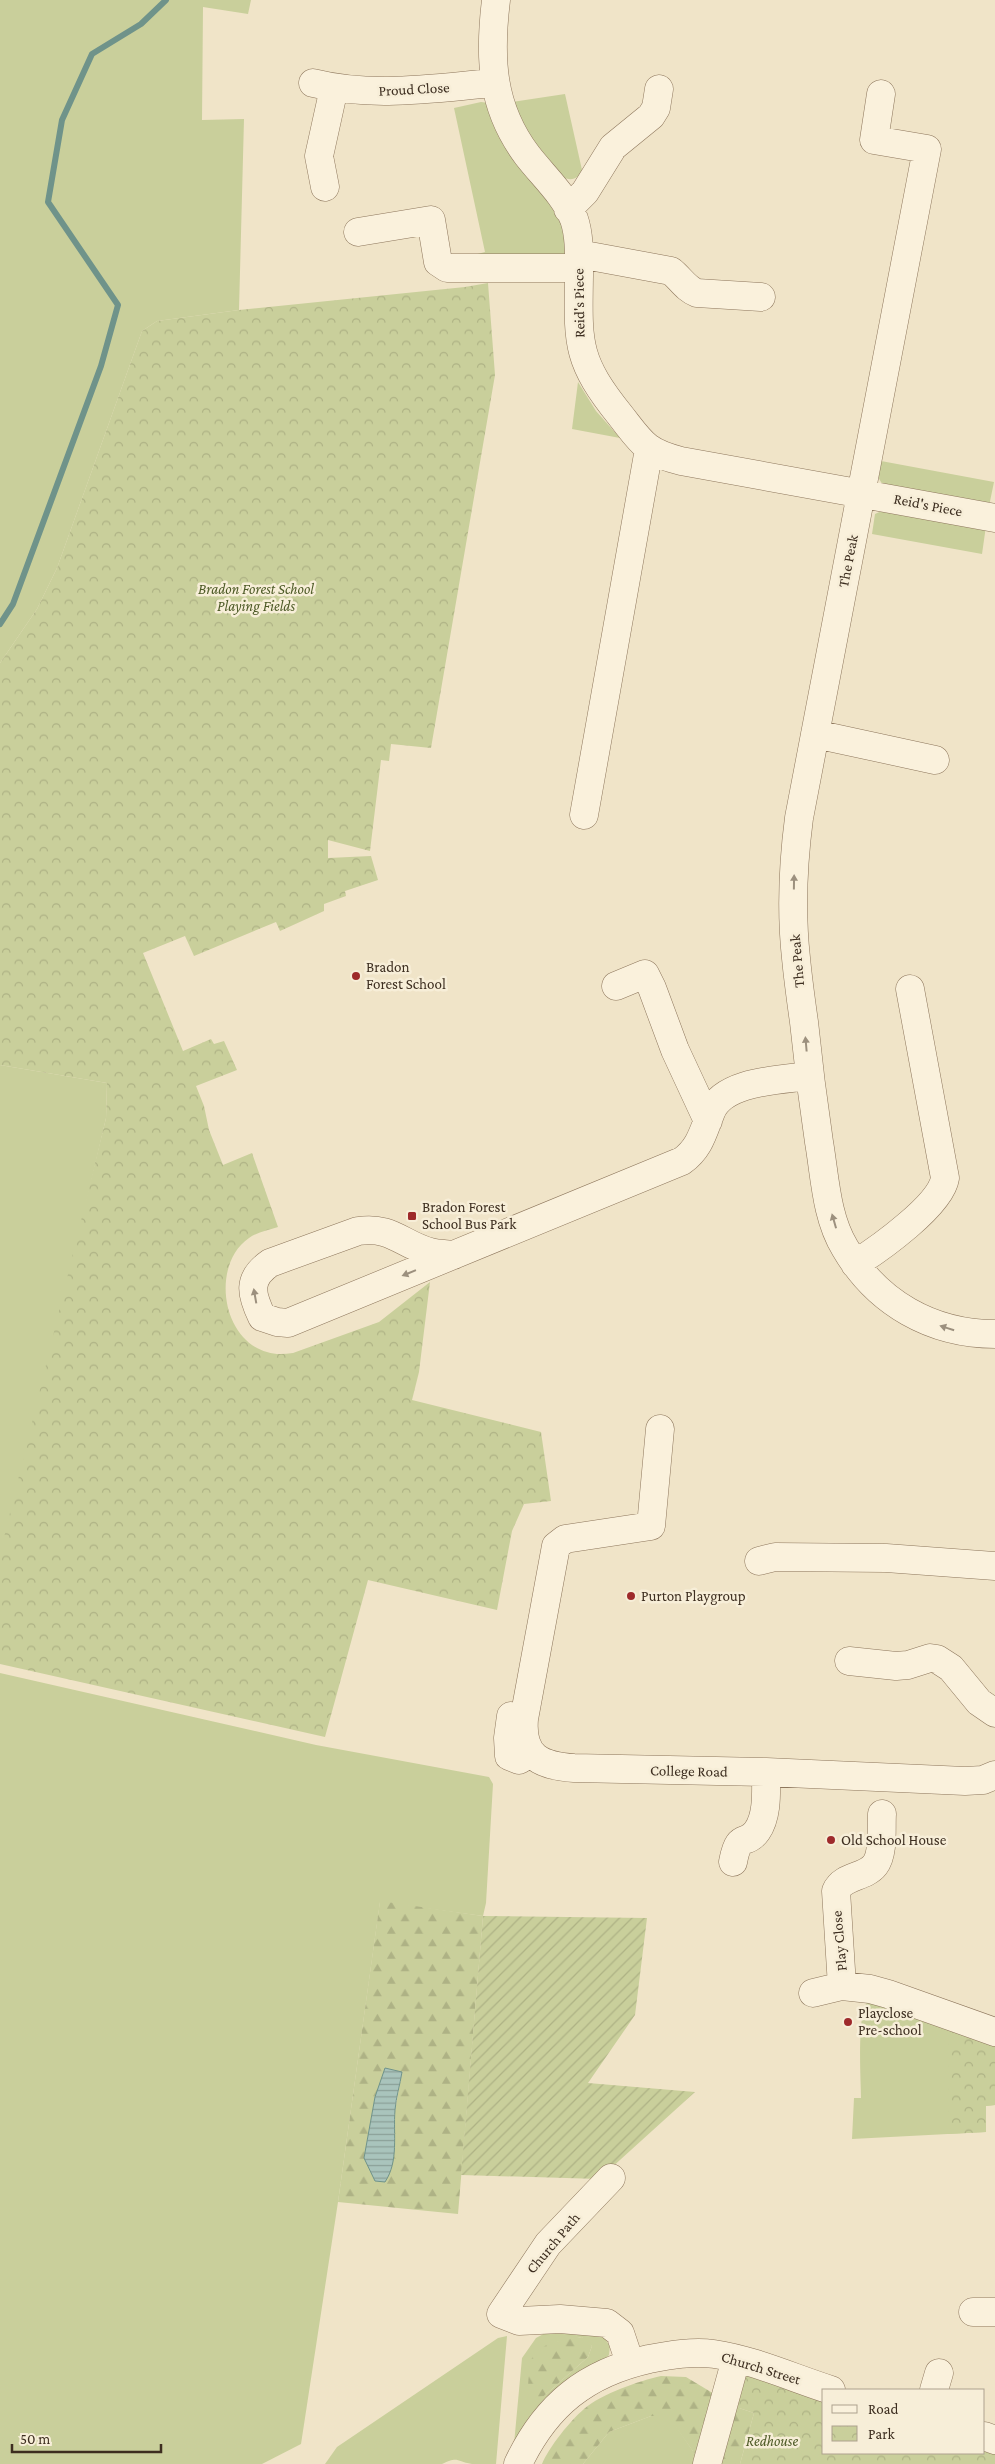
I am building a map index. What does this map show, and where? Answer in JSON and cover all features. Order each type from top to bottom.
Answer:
[{"type":"street","name":"Reid's Piece","points":[[496,0],[493,49],[494,83],[498,102],[517,140],[556,190],[568,209],[576,228],[579,261],[578,327],[580,348],[598,388],[640,442],[660,456],[995,518]]},
{"type":"street","name":"Proud Close","points":[[325,187],[319,156],[323,86],[393,92],[494,83]]},
{"type":"street","points":[[568,209],[585,192],[613,147],[651,116],[656,108],[660,89]]},
{"type":"street","points":[[861,493],[917,206],[937,151],[874,140],[881,94]]},
{"type":"street","points":[[358,232],[431,220],[438,262],[448,268],[579,261],[671,271],[690,290],[698,293],[761,296]]},
{"type":"street","points":[[584,815],[649,449]]},
{"type":"street","name":"The Peak","points":[[861,493],[799,818],[794,884],[795,956],[808,1076],[832,1220],[844,1248],[855,1264],[884,1296],[907,1313],[962,1332],[995,1334]]},
{"type":"street","points":[[816,734],[935,760]]},
{"type":"street","points":[[616,986],[645,974],[675,1050],[708,1121]]},
{"type":"street","points":[[855,1264],[926,1209],[944,1185],[945,1178],[910,989]]},
{"type":"street","points":[[454,1255],[430,1252],[389,1233],[374,1229],[358,1231],[270,1263],[259,1271],[253,1284],[254,1300],[262,1317],[288,1323],[454,1255],[682,1161],[693,1153],[704,1133],[712,1110],[728,1094],[739,1088],[808,1076]]},
{"type":"street","points":[[514,1670],[516,1681],[507,1749],[513,1760],[519,1760],[531,1752],[525,1742],[524,1719],[554,1553],[560,1542],[651,1526],[660,1429]]},
{"type":"street","points":[[759,1561],[775,1557],[886,1558],[995,1566]]},
{"type":"street","points":[[849,1661],[896,1666],[908,1665],[930,1658],[937,1659],[952,1668],[979,1702],[995,1713]]},
{"type":"street","name":"College Road","points":[[531,1752],[541,1762],[565,1767],[766,1772],[965,1782],[983,1780],[995,1775]]},
{"type":"street","points":[[733,1862],[736,1846],[740,1841],[756,1832],[761,1824],[765,1802],[766,1772]]},
{"type":"street","name":"Play Close","points":[[842,1986],[835,1897],[839,1884],[869,1871],[876,1864],[880,1848],[882,1814]]},
{"type":"street","name":"Play Close","points":[[813,1993],[842,1986],[870,1989],[995,2032]]},
{"type":"street","name":"Church Path","points":[[611,2178],[548,2244],[502,2314],[519,2321],[560,2319],[607,2323],[620,2333],[630,2363]]},
{"type":"street","name":"Church Street","points":[[518,2464],[538,2429],[567,2396],[592,2379],[630,2363],[661,2357],[710,2354],[736,2359],[828,2389]]},
{"type":"street","points":[[707,2464],[736,2359]]},
{"type":"green space","points":[[0,0],[251,0],[248,14],[203,7],[202,120],[244,119],[239,310],[157,321],[142,331],[57,568],[37,609],[0,663]]},
{"type":"green space","points":[[565,94],[582,170],[573,179],[564,178],[528,136],[512,102]]},
{"type":"green space","points":[[481,102],[489,103],[551,200],[566,235],[567,260],[470,256],[485,252],[454,108]]},
{"type":"green space","name":"Bradon Forest School Playing Fields","points":[[488,283],[495,375],[431,748],[391,744],[389,761],[381,760],[370,851],[328,840],[328,858],[371,856],[378,880],[345,891],[346,896],[324,904],[324,911],[280,931],[276,922],[194,956],[185,936],[143,953],[183,1051],[211,1039],[214,1044],[224,1041],[237,1070],[196,1086],[204,1106],[209,1130],[223,1165],[252,1153],[278,1227],[249,1238],[237,1250],[229,1265],[226,1282],[226,1300],[231,1317],[239,1332],[251,1344],[267,1352],[277,1354],[293,1353],[379,1322],[430,1282],[419,1372],[412,1400],[541,1432],[551,1501],[524,1504],[512,1531],[497,1610],[368,1580],[325,1737],[0,1664],[0,1554],[106,1118],[107,1083],[0,1065],[0,663],[37,609],[57,568],[142,331],[157,321],[239,310]]},
{"type":"green space","points":[[578,382],[596,411],[620,438],[572,429]]},
{"type":"green space","points":[[881,461],[994,482],[988,511],[884,487],[878,477]]},
{"type":"green space","points":[[886,509],[986,526],[982,554],[872,534],[875,514]]},
{"type":"green space","points":[[0,1065],[107,1083],[106,1118],[0,1571]]},
{"type":"green space","points":[[0,1673],[316,1745],[489,1777],[493,1784],[486,1903],[483,1916],[380,1902],[338,2202],[301,2444],[262,2464],[0,2464]]},
{"type":"green space","points":[[380,1901],[483,1916],[458,2214],[338,2202]],"holes":[[[402,2072],[395,2111],[395,2142],[364,2158],[375,2097]]]},
{"type":"green space","points":[[483,1916],[647,1918],[635,2015],[588,2083],[695,2092],[599,2179],[461,2175]]},
{"type":"green space","points":[[869,2001],[952,2028],[995,2105],[986,2106],[986,2132],[852,2139],[854,2098],[861,2098],[860,2046],[862,2017],[865,2006]]},
{"type":"green space","points":[[952,2028],[995,2042],[995,2105],[986,2106],[986,2132],[948,2134],[948,2034]]},
{"type":"green space","points":[[549,2331],[603,2336],[610,2346],[609,2355],[514,2444],[522,2358],[536,2338]],"holes":[[[582,2337],[592,2346],[588,2357],[544,2396],[557,2342]]]},
{"type":"green space","points":[[507,2336],[496,2464],[472,2464],[454,2460],[442,2464],[325,2464],[337,2447],[498,2338]]},
{"type":"green space","points":[[582,2337],[588,2340],[592,2346],[588,2357],[544,2396],[535,2398],[527,2394],[530,2366],[532,2358],[536,2353],[541,2348],[554,2342]]},
{"type":"green space","name":"Redhouse","points":[[745,2374],[822,2401],[822,2454],[985,2454],[985,2450],[995,2453],[995,2464],[740,2464],[754,2413],[736,2407]]},
{"type":"green space","points":[[661,2376],[686,2377],[736,2407],[754,2413],[740,2464],[696,2464],[697,2457],[668,2416],[651,2416],[609,2432],[583,2464],[542,2464],[566,2427],[591,2403],[621,2389]]},
{"type":"green space","points":[[651,2416],[669,2416],[697,2457],[696,2464],[583,2464],[609,2432]]},
{"type":"water","points":[[385,2068],[402,2072],[395,2110],[394,2157],[385,2182],[375,2181],[364,2158],[375,2097]]},
{"type":"waterway","points":[[0,624],[13,604],[101,366],[118,305],[48,202],[62,120],[92,54],[141,24],[166,0]]},
{"type":"place","name":"Bradon Forest School","points":[[356,976]]},
{"type":"place","name":"Bradon Forest School Bus Park","points":[[412,1216]]},
{"type":"place","name":"Purton Playgroup","points":[[631,1596]]},
{"type":"place","name":"Old School House","points":[[831,1840]]},
{"type":"place","name":"Playclose Pre-school","points":[[848,2022]]}]
